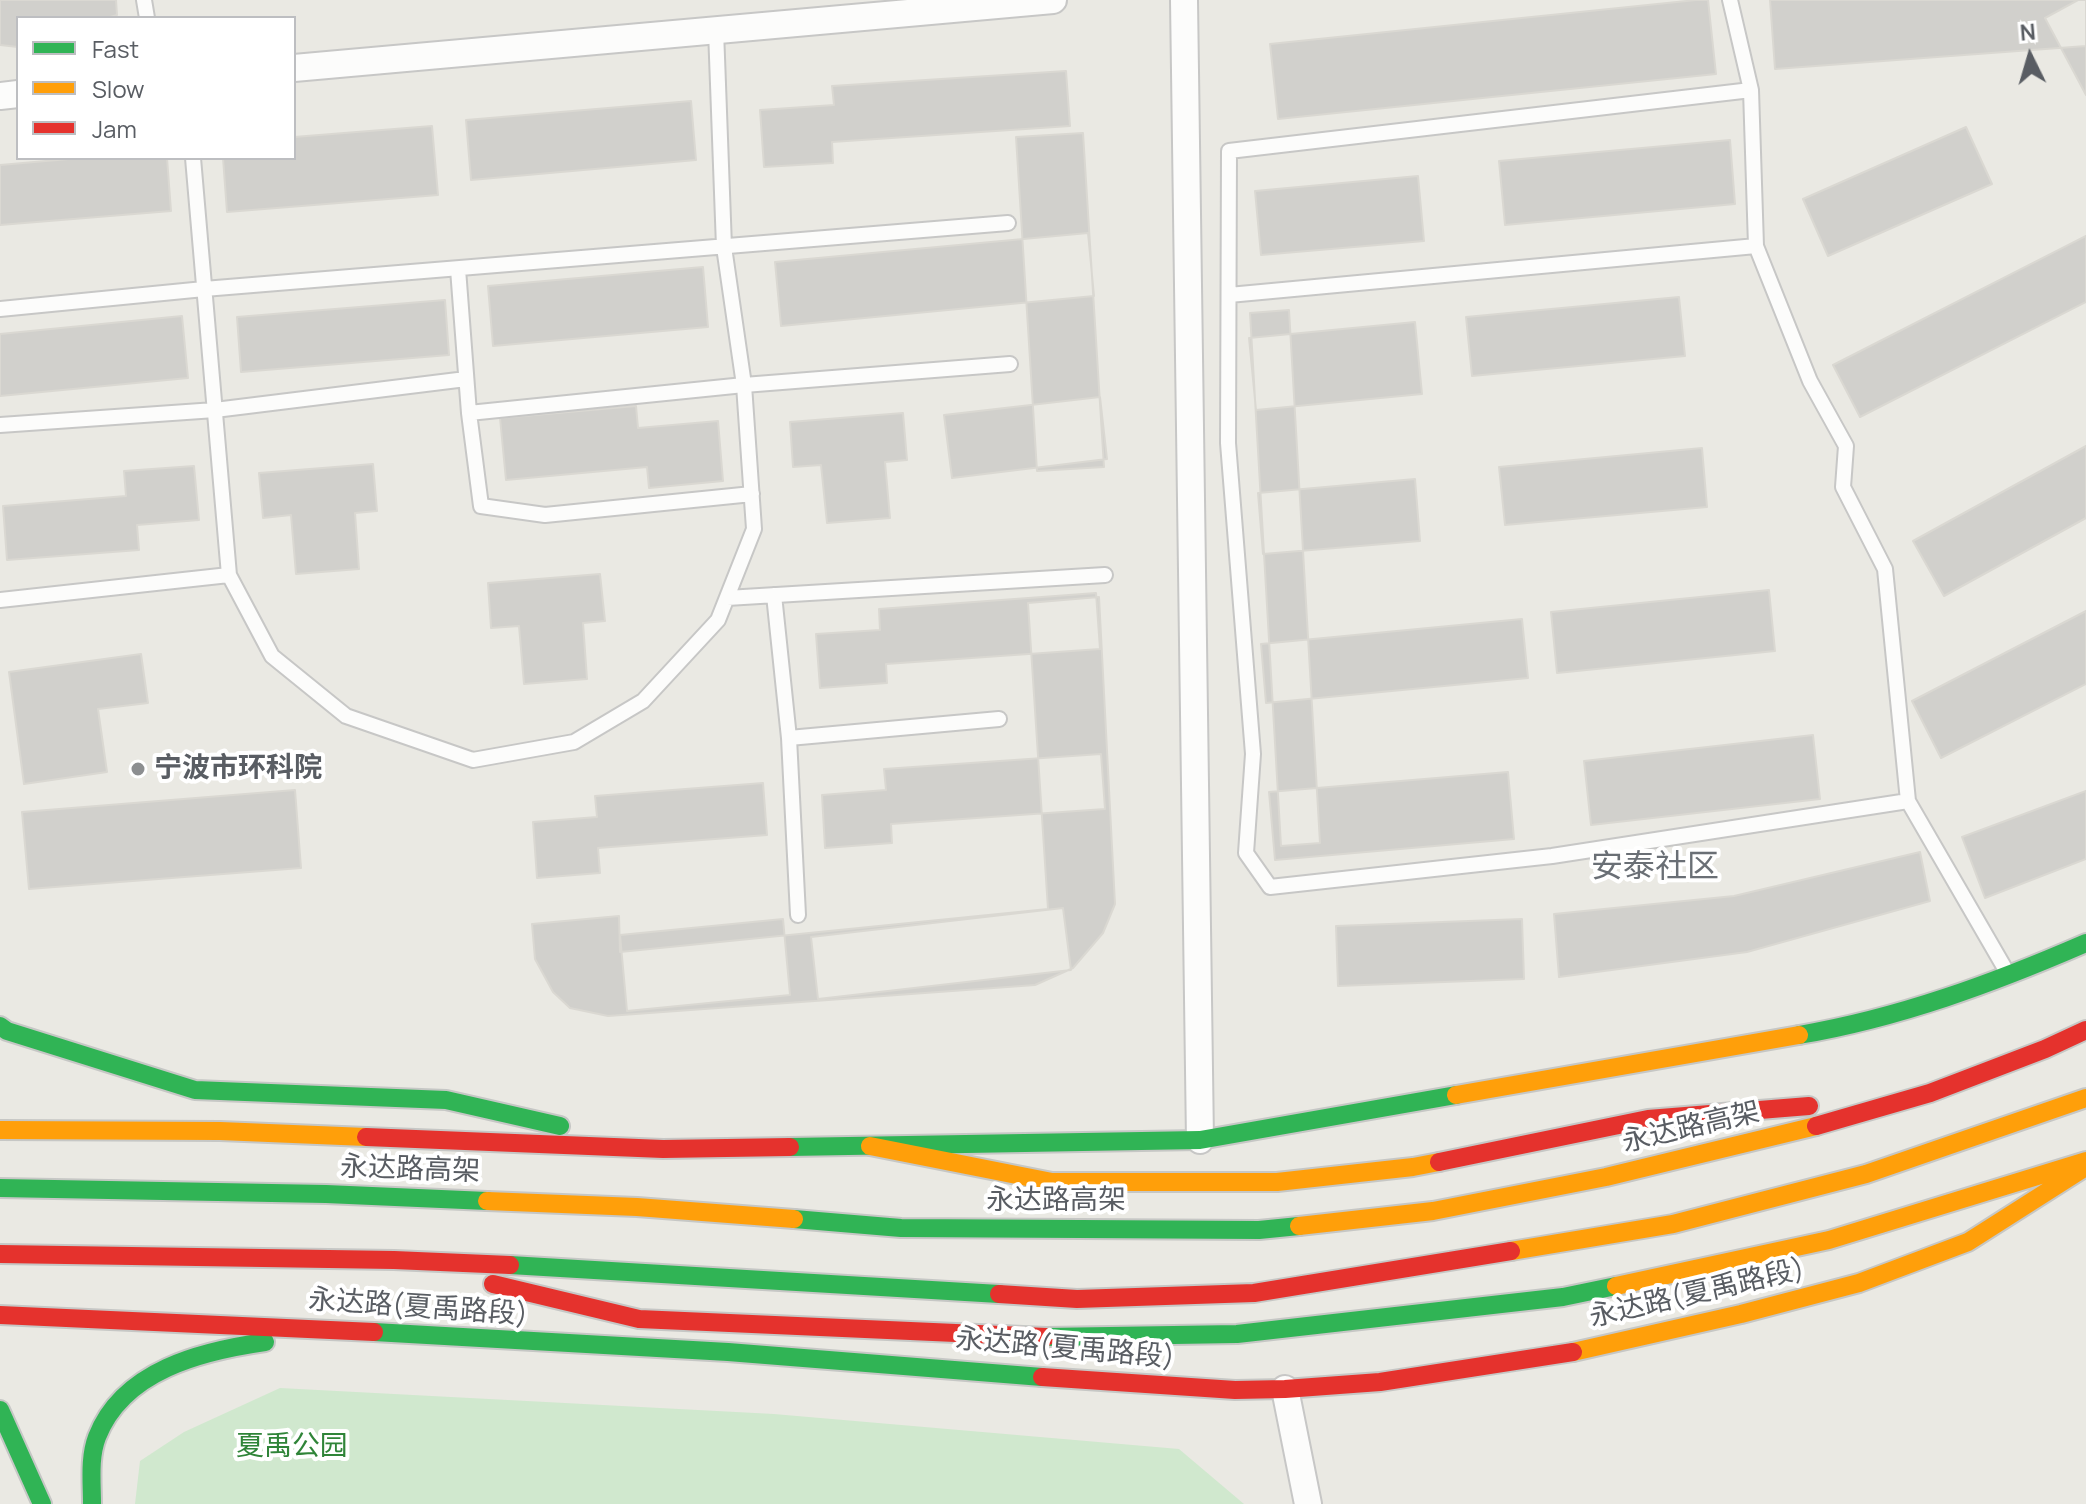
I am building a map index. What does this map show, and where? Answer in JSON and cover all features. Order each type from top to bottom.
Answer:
[{"type":"main road","points":[[0,1130],[220,1131],[663,1149],[1200,1140],[1858,1025],[2010,976],[2086,943]]},
{"type":"main road","points":[[0,1026],[7,1031],[195,1090],[446,1100],[663,1149]]},
{"type":"main road","name":"永达路高架","points":[[0,1188],[326,1194],[637,1207],[901,1228],[1259,1230],[1433,1211],[1592,1180],[1772,1138],[1930,1093],[2086,1030]]},
{"type":"main road","points":[[870,1146],[1052,1182],[1277,1182],[1413,1167],[1648,1119],[1775,1110],[1930,1093]]},
{"type":"main road","points":[[0,1254],[394,1260],[635,1271],[1077,1299],[1254,1293],[1673,1224],[1866,1174],[2086,1098]]},
{"type":"main road","points":[[394,1260],[639,1319],[1020,1337],[1237,1334],[1563,1297],[1829,1240],[2086,1164]]},
{"type":"main road","name":"永达路(夏禹路段)","points":[[0,1315],[363,1331],[728,1352],[1145,1385],[1235,1390],[1285,1389],[1380,1382],[1566,1354],[1859,1283],[1968,1242],[2086,1164]]},
{"type":"main road","points":[[92,1504],[97,1438],[112,1407],[138,1382],[234,1346],[363,1331]]},
{"type":"main road","points":[[0,1410],[42,1504]]},
{"type":"street","points":[[296,68],[1053,0]]},
{"type":"street","points":[[1184,0],[1200,1140]]},
{"type":"street","points":[[1285,1389],[1308,1504]]},
{"type":"lane","points":[[1730,0],[1751,90],[1756,246],[1810,381],[1846,446],[1843,487],[1885,569],[1908,801],[2010,976]]},
{"type":"lane","points":[[193,160],[229,575],[272,656],[346,716],[473,760],[574,742],[643,701],[718,620],[754,529],[744,385],[724,247],[716,30]]},
{"type":"lane","points":[[1751,90],[1229,151],[1228,443],[1253,754],[1246,853],[1270,887],[1552,856],[1908,801]]},
{"type":"lane","points":[[0,309],[204,289],[1008,223]]},
{"type":"lane","points":[[1229,295],[1756,246]]},
{"type":"lane","points":[[458,269],[469,413],[481,506],[545,515],[752,494]]},
{"type":"lane","points":[[469,413],[744,385],[1010,364]]},
{"type":"lane","points":[[0,425],[215,410],[466,379]]},
{"type":"lane","points":[[0,600],[229,575]]},
{"type":"lane","points":[[727,598],[1105,575]]},
{"type":"lane","points":[[774,595],[789,738],[798,915]]},
{"type":"lane","points":[[789,738],[999,719]]},
{"type":"green space","name":"夏禹公园","points":[[280,1388],[774,1414],[1179,1449],[1244,1504],[135,1504],[140,1461],[184,1432]]},
{"type":"building","points":[[0,0],[116,0],[117,15],[114,16],[16,16],[16,47],[0,45]]},
{"type":"building","points":[[1708,0],[1716,74],[1278,119],[1270,44]]},
{"type":"building","points":[[1770,0],[2086,0],[2086,46],[1775,69]]},
{"type":"building","points":[[2078,0],[2086,0],[2086,95],[2045,18]]},
{"type":"building","points":[[1066,71],[1070,126],[832,142],[833,163],[764,167],[760,110],[834,105],[832,86]]},
{"type":"building","points":[[691,101],[696,160],[471,180],[466,120]]},
{"type":"building","points":[[432,126],[438,195],[227,212],[223,160],[296,160],[296,137]]},
{"type":"building","points":[[1966,127],[1992,184],[1828,256],[1803,199]]},
{"type":"building","points":[[1083,133],[1104,467],[1037,471],[1016,137]]},
{"type":"building","points":[[1730,140],[1735,204],[1505,225],[1499,161]]},
{"type":"building","points":[[57,160],[167,160],[171,211],[0,225],[0,165]]},
{"type":"building","points":[[1418,176],[1424,241],[1261,255],[1255,191]]},
{"type":"building","points":[[1088,233],[1094,296],[781,326],[775,262]]},
{"type":"building","points":[[2086,236],[2086,302],[1860,417],[1833,365]]},
{"type":"building","points":[[703,267],[708,327],[493,346],[488,286]]},
{"type":"building","points":[[1679,297],[1685,356],[1472,376],[1466,317]]},
{"type":"building","points":[[445,300],[449,355],[241,372],[237,317]]},
{"type":"building","points":[[1289,310],[1320,843],[1281,846],[1250,313]]},
{"type":"building","points":[[182,316],[188,378],[0,396],[0,334]]},
{"type":"building","points":[[1415,322],[1422,394],[1256,410],[1249,338]]},
{"type":"building","points":[[1100,397],[1107,459],[952,478],[944,415]]},
{"type":"building","points":[[636,406],[638,428],[718,421],[723,481],[649,488],[647,467],[506,480],[500,418]]},
{"type":"building","points":[[903,413],[907,460],[885,462],[890,518],[827,523],[821,465],[793,467],[790,422]]},
{"type":"building","points":[[2086,446],[2086,518],[1944,596],[1913,541]]},
{"type":"building","points":[[1702,448],[1707,507],[1505,525],[1499,467]]},
{"type":"building","points":[[373,464],[377,511],[355,513],[359,569],[296,574],[291,515],[263,518],[259,473]]},
{"type":"building","points":[[194,466],[199,520],[137,525],[139,550],[7,560],[3,506],[126,496],[124,471]]},
{"type":"building","points":[[1415,479],[1420,541],[1263,554],[1258,493]]},
{"type":"building","points":[[600,574],[605,621],[583,623],[587,679],[524,684],[519,626],[491,628],[488,583]]},
{"type":"building","points":[[1769,590],[1775,651],[1557,673],[1551,612]]},
{"type":"building","points":[[1096,593],[1100,649],[886,664],[887,683],[820,688],[816,634],[880,630],[879,609]]},
{"type":"building","points":[[1099,597],[1115,904],[1103,933],[1073,968],[1035,985],[608,1016],[570,1008],[553,992],[535,959],[532,924],[619,916],[620,952],[1048,909],[1028,603]]},
{"type":"building","points":[[2086,611],[2086,684],[1941,758],[1912,701]]},
{"type":"building","points":[[1522,619],[1528,678],[1266,703],[1261,644]]},
{"type":"building","points":[[141,654],[148,703],[98,709],[107,772],[24,784],[9,672]]},
{"type":"building","points":[[1813,735],[1820,799],[1591,825],[1584,761]]},
{"type":"building","points":[[1101,754],[1105,809],[891,824],[892,843],[825,848],[822,795],[886,790],[884,769]]},
{"type":"building","points":[[1508,772],[1514,839],[1275,860],[1269,792]]},
{"type":"building","points":[[763,783],[767,835],[598,848],[600,873],[537,878],[533,822],[597,817],[595,796]]},
{"type":"building","points":[[295,790],[301,868],[29,889],[22,812]]},
{"type":"building","points":[[2086,791],[2086,859],[1985,898],[1962,837]]},
{"type":"building","points":[[1920,852],[1930,901],[1747,952],[1559,977],[1554,914],[1734,896]]},
{"type":"building","points":[[1063,908],[1071,970],[818,999],[811,937]]},
{"type":"building","points":[[783,919],[790,995],[627,1011],[620,935]]},
{"type":"building","points":[[1522,919],[1524,979],[1338,986],[1336,926]]},
{"type":"traffic: fast","points":[[1799,1035],[1873,1019],[1946,998],[2086,943]]},
{"type":"traffic: fast","points":[[0,1026],[7,1031],[195,1090],[446,1100],[560,1126]]},
{"type":"traffic: fast","points":[[790,1147],[1200,1140],[1456,1095]]},
{"type":"traffic: fast","points":[[0,1188],[326,1194],[487,1201]]},
{"type":"traffic: fast","points":[[794,1219],[901,1228],[1259,1230],[1299,1226]]},
{"type":"traffic: fast","points":[[510,1265],[999,1294]]},
{"type":"traffic: fast","points":[[1046,1337],[1237,1334],[1563,1297],[1616,1286]]},
{"type":"traffic: fast","points":[[374,1332],[728,1352],[1042,1377]]},
{"type":"traffic: fast","points":[[92,1504],[94,1445],[109,1414],[125,1395],[145,1380],[191,1358],[265,1342]]},
{"type":"traffic: fast","points":[[0,1410],[42,1504]]},
{"type":"traffic: slow","points":[[1456,1095],[1799,1035]]},
{"type":"traffic: slow","points":[[1511,1251],[1673,1224],[1866,1174],[2086,1098]]},
{"type":"traffic: slow","points":[[1299,1226],[1433,1211],[1606,1177],[1816,1126]]},
{"type":"traffic: slow","points":[[0,1130],[220,1131],[366,1137]]},
{"type":"traffic: slow","points":[[870,1146],[1052,1182],[1277,1182],[1439,1162]]},
{"type":"traffic: slow","points":[[1616,1286],[1829,1240],[2086,1161]]},
{"type":"traffic: slow","points":[[1573,1352],[1741,1314],[1859,1283],[1968,1242],[2081,1170]]},
{"type":"traffic: slow","points":[[487,1201],[637,1207],[794,1219]]},
{"type":"traffic: jam","points":[[1816,1126],[1930,1093],[2086,1030]]},
{"type":"traffic: jam","points":[[1439,1162],[1648,1119],[1809,1106]]},
{"type":"traffic: jam","points":[[366,1137],[663,1149],[790,1147]]},
{"type":"traffic: jam","points":[[999,1294],[1077,1299],[1254,1293],[1511,1251]]},
{"type":"traffic: jam","points":[[0,1254],[394,1260],[510,1265]]},
{"type":"traffic: jam","points":[[493,1284],[639,1319],[1046,1337]]},
{"type":"traffic: jam","points":[[0,1315],[374,1332]]},
{"type":"traffic: jam","points":[[1042,1377],[1235,1390],[1285,1389],[1380,1382],[1573,1352]]},
{"type":"place","name":"宁波市环科院","points":[[138,769]]},
{"type":"district","name":"安泰社区","points":[[1655,868]]}]
